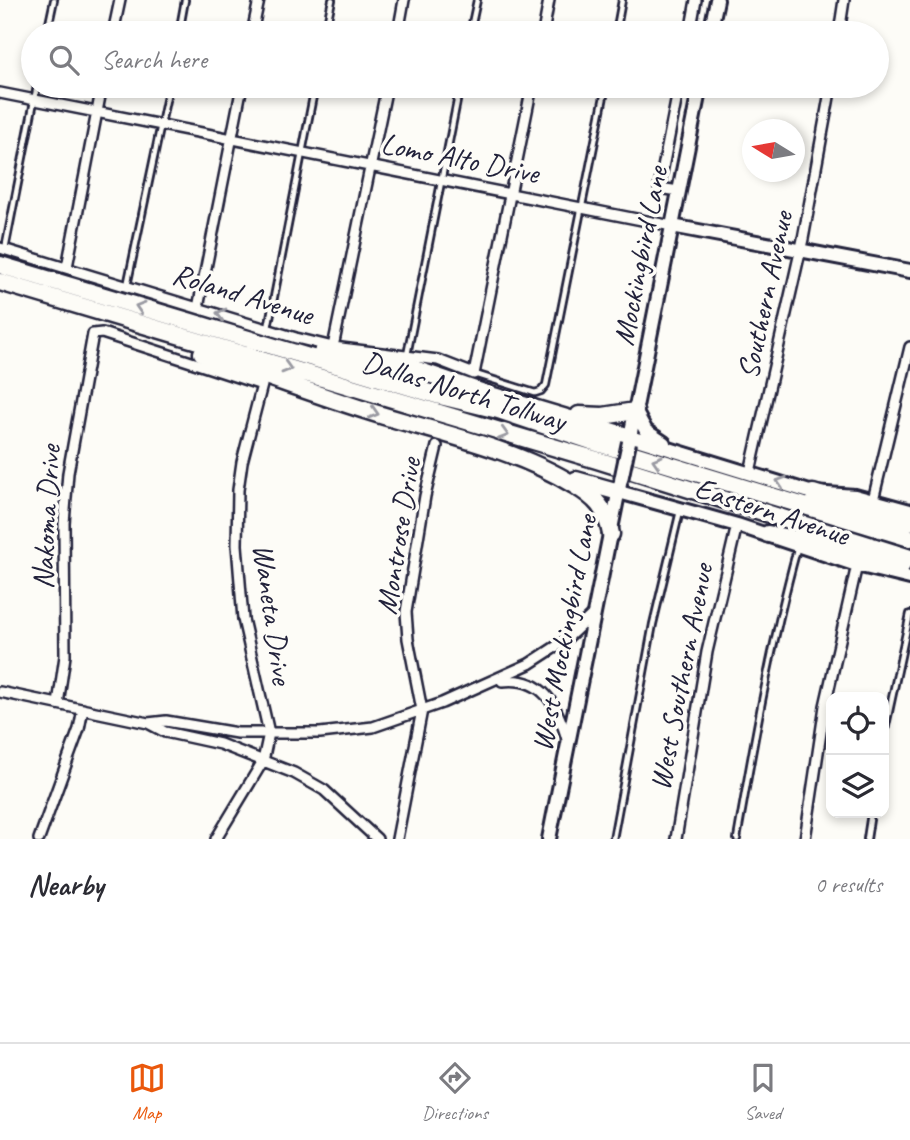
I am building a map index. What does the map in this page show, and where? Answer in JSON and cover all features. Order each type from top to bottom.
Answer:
[{"type":"highway","name":"Dallas North Tollway","points":[[2,254],[276,348],[440,396],[498,410],[910,538]]},
{"type":"highway","name":"Dallas North Tollway","points":[[0,282],[597,460],[910,558]]},
{"type":"highway","points":[[151,328],[201,352],[296,388],[533,463],[560,476],[589,495],[607,515],[611,534]]},
{"type":"highway","points":[[276,348],[403,365],[629,439]]},
{"type":"highway","points":[[554,413],[603,416],[635,411]]},
{"type":"highway","points":[[560,476],[620,486]]},
{"type":"highway","points":[[813,493],[910,522]]},
{"type":"highway","points":[[768,534],[813,542],[910,567]]},
{"type":"main road","points":[[713,21],[717,0]]},
{"type":"main road","name":"Mockingbird Lane","points":[[629,439],[698,98]]},
{"type":"main road","name":"Lomo Alto Drive","points":[[672,226],[910,271]]},
{"type":"main road","points":[[635,411],[646,431],[672,450]]},
{"type":"main road","points":[[629,439],[750,472],[813,493],[855,496],[910,511]]},
{"type":"main road","name":"West Mockingbird Lane","points":[[549,839],[629,439]]},
{"type":"main road","name":"Eastern Avenue","points":[[620,486],[681,509],[768,534],[857,565],[910,578]]},
{"type":"street","points":[[116,21],[120,0]]},
{"type":"street","points":[[255,21],[259,0]]},
{"type":"street","points":[[400,21],[404,0]]},
{"type":"street","points":[[546,21],[550,0]]},
{"type":"street","points":[[692,21],[696,0]]},
{"type":"street","points":[[841,21],[844,0]]},
{"type":"street","name":"Lomo Alto Drive","points":[[0,93],[21,97]]},
{"type":"street","name":"Lomo Alto Drive","points":[[24,98],[672,226]]},
{"type":"street","points":[[67,267],[100,98]]},
{"type":"street","points":[[198,308],[239,98]]},
{"type":"street","points":[[333,348],[385,98]]},
{"type":"street","points":[[474,374],[530,98]]},
{"type":"street","points":[[677,98],[659,188],[679,191]]},
{"type":"street","name":"Southern Avenue","points":[[750,472],[801,249],[829,98]]},
{"type":"street","name":"Roland Avenue","points":[[2,254],[67,267],[333,348],[438,360],[474,374]]},
{"type":"street","name":"Waneta Drive","points":[[93,334],[102,333],[262,385],[242,462],[238,490],[237,545],[243,619],[268,733],[263,761],[216,839]]},
{"type":"street","name":"Nakoma Drive","points":[[58,704],[65,656],[64,523],[68,472],[93,334]]},
{"type":"street","points":[[873,500],[910,347]]},
{"type":"street","name":"Montrose Drive","points":[[397,839],[422,710],[408,639],[406,612],[425,496],[437,446]]},
{"type":"street","name":"West Southern Avenue","points":[[676,839],[706,652],[737,525]]},
{"type":"street","points":[[805,839],[825,706],[857,565]]},
{"type":"street","points":[[148,723],[166,720],[222,731],[268,733],[329,733],[362,729],[422,710],[546,655],[595,612]]},
{"type":"street","points":[[490,682],[519,680],[541,690],[554,704],[568,743]]},
{"type":"street","points":[[0,692],[148,723],[165,732],[220,744],[295,773],[324,790],[377,839]]},
{"type":"street","points":[[38,839],[79,729],[83,709]]},
{"type":"lane","points":[[50,21],[54,0]]},
{"type":"lane","points":[[181,21],[185,0]]},
{"type":"lane","points":[[328,21],[332,0]]},
{"type":"lane","points":[[473,21],[477,0]]},
{"type":"lane","points":[[618,21],[622,0]]},
{"type":"lane","points":[[127,286],[167,98]]},
{"type":"lane","points":[[268,329],[313,98]]},
{"type":"lane","points":[[407,355],[458,98]]},
{"type":"lane","points":[[474,374],[535,393],[544,388],[604,98]]},
{"type":"lane","points":[[2,254],[34,100]]},
{"type":"lane","points":[[613,839],[653,624],[681,509]]},
{"type":"lane","points":[[737,839],[757,723],[798,546]]},
{"type":"lane","points":[[889,712],[910,614]]},
{"type":"lane","points":[[867,839],[870,818]]}]
